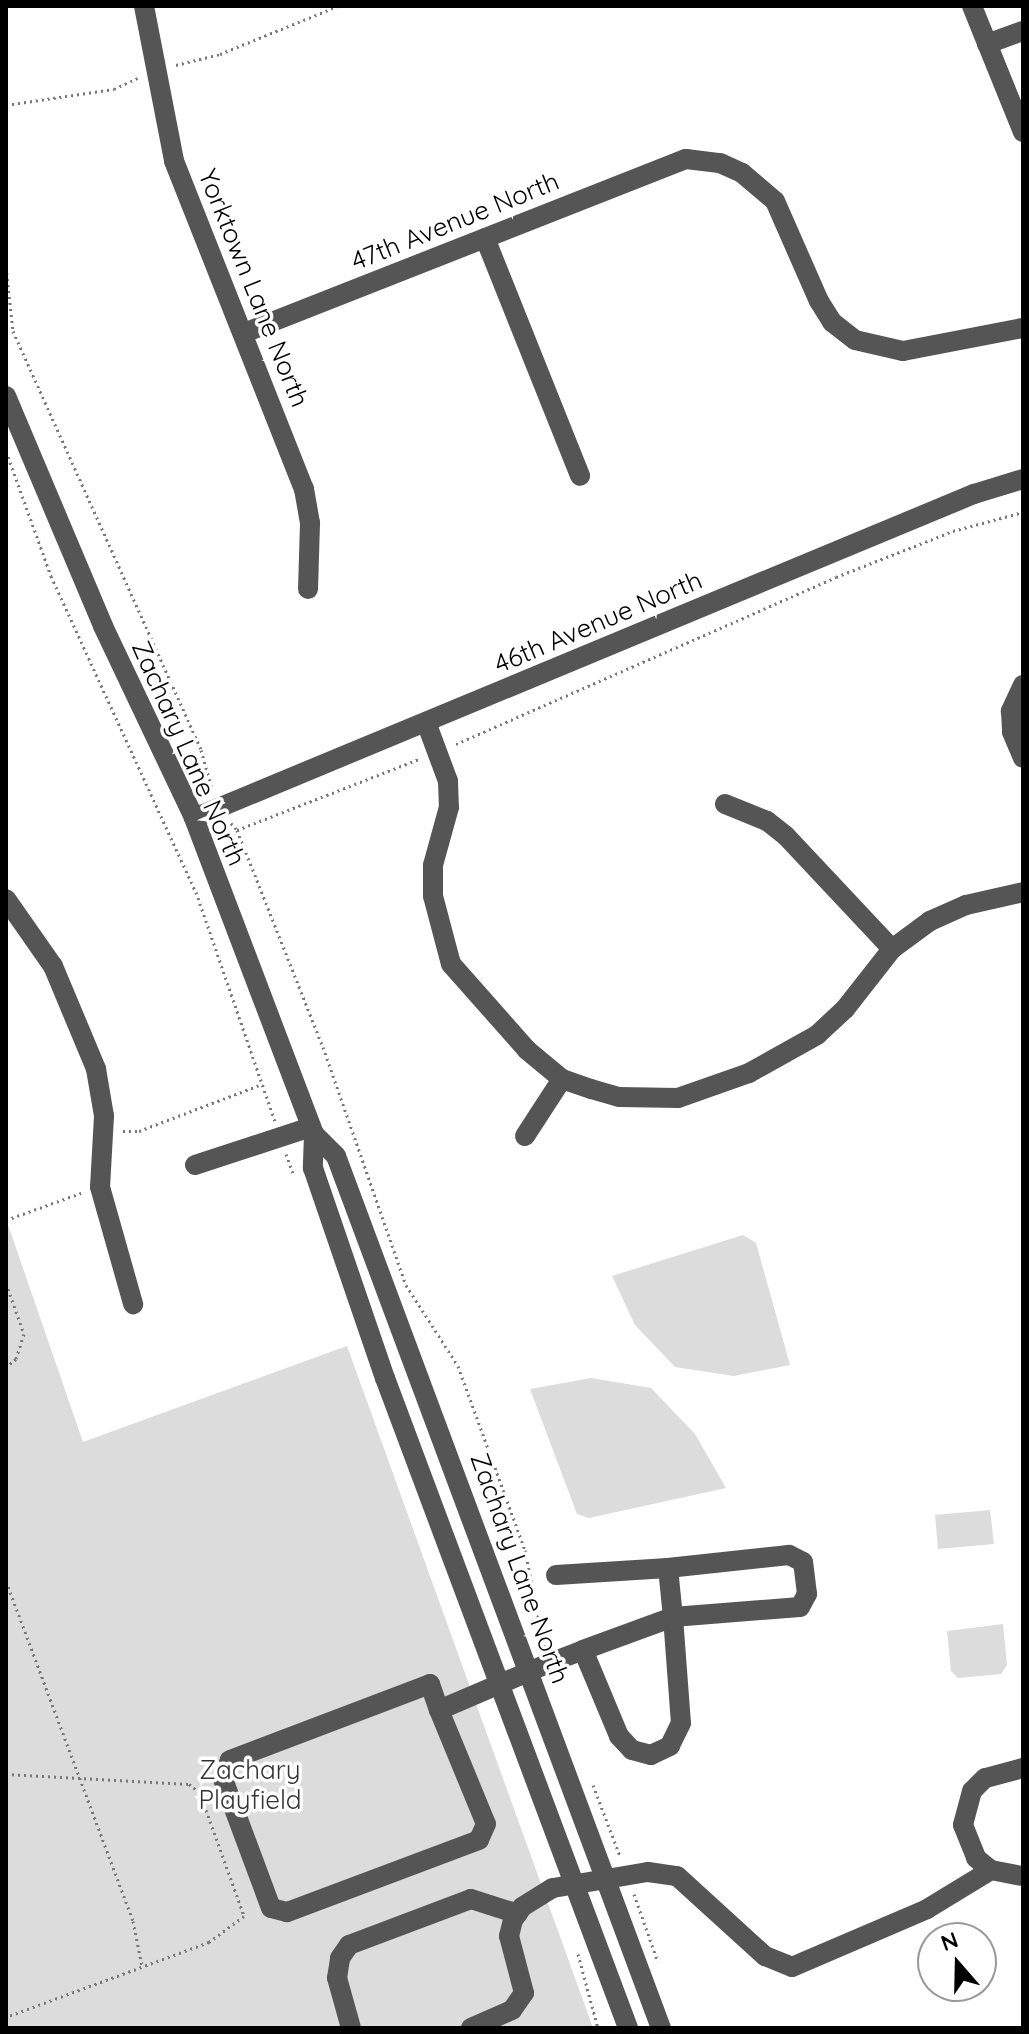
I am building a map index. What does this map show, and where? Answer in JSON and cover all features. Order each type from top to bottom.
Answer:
[{"type":"street","name":"Yorktown Lane North","points":[[144,6],[174,161],[304,489],[308,589]]},
{"type":"street","points":[[972,6],[1023,132]]},
{"type":"street","points":[[987,44],[1023,31]]},
{"type":"street","name":"47th Avenue North","points":[[244,333],[686,159],[720,163],[768,193],[790,229],[819,301],[832,322],[855,340],[903,351],[1023,328]]},
{"type":"street","points":[[485,238],[580,476]]},
{"type":"street","name":"Zachary Lane North","points":[[6,396],[103,626],[194,818],[313,1130],[317,1181],[499,1686],[628,2028]]},
{"type":"street","name":"46th Avenue North","points":[[194,818],[974,494],[1023,479]]},
{"type":"street","points":[[1023,685],[1011,711],[1012,732],[1023,758]]},
{"type":"street","points":[[426,722],[439,751],[449,807],[433,865],[438,929],[468,989],[562,1079],[619,1097],[648,1100],[707,1090],[785,1057],[817,1035],[845,1009],[892,949],[930,921],[966,905],[1023,892]]},
{"type":"street","points":[[725,804],[767,821],[786,836],[892,949]]},
{"type":"street","points":[[6,899],[53,966],[99,1082],[102,1130],[100,1187],[133,1304]]},
{"type":"street","points":[[525,1136],[562,1079]]},
{"type":"street","points":[[195,1165],[313,1130]]},
{"type":"street","name":"Zachary Lane North","points":[[313,1130],[336,1156],[540,1669],[618,1878],[661,2028]]},
{"type":"street","points":[[439,1710],[583,1650],[673,1617],[800,1607],[807,1594],[803,1562],[789,1555],[668,1568],[556,1575]]},
{"type":"street","points":[[583,1650],[619,1736],[632,1750],[651,1755],[670,1746],[681,1723],[668,1568]]},
{"type":"street","points":[[430,1684],[439,1710],[486,1824],[479,1840],[287,1912],[271,1908],[223,1779],[230,1760],[430,1684]]},
{"type":"street","points":[[1023,1768],[985,1778],[965,1808],[967,1843],[991,1870],[1023,1876]]},
{"type":"street","points":[[471,2028],[516,2019],[524,1993],[509,1936],[518,1914],[553,1888],[574,1882],[677,1876],[765,1956],[792,1967],[927,1909],[991,1870]]},
{"type":"street","points":[[351,2028],[337,1978],[340,1958],[349,1945],[471,1899],[518,1914]]},
{"type":"path","points":[[6,267],[13,331],[201,750],[218,808],[237,830],[323,1047],[406,1285],[464,1380],[525,1550],[540,1669]]},
{"type":"path","points":[[6,451],[51,576],[196,892],[295,1180]]},
{"type":"path","points":[[237,830],[439,751],[836,577],[953,531],[1023,512]]},
{"type":"path","points":[[102,1130],[139,1131],[262,1084]]},
{"type":"path","points":[[6,1220],[100,1187]]},
{"type":"path","points":[[6,1283],[24,1334],[16,1359],[6,1367]]},
{"type":"path","points":[[6,1581],[76,1778],[133,1921],[142,1966]]},
{"type":"path","points":[[6,1774],[189,1784],[200,1793],[244,1916],[209,1942],[6,2017]]},
{"type":"path","points":[[592,1784],[618,1878],[661,1971]]},
{"type":"path","points":[[575,1941],[598,2028]]},
{"type":"green space","name":"Zachary Playfield","points":[[6,1219],[83,1442],[347,1346],[593,2028],[6,2028]]},
{"type":"green space","points":[[743,1235],[756,1243],[790,1365],[734,1376],[675,1367],[635,1325],[612,1276]]},
{"type":"green space","points":[[591,1378],[651,1388],[695,1434],[726,1488],[589,1518],[577,1514],[530,1389]]},
{"type":"green space","points":[[990,1510],[994,1544],[938,1549],[935,1515]]},
{"type":"green space","points":[[1003,1624],[1007,1665],[1001,1674],[958,1678],[951,1671],[947,1631]]}]
